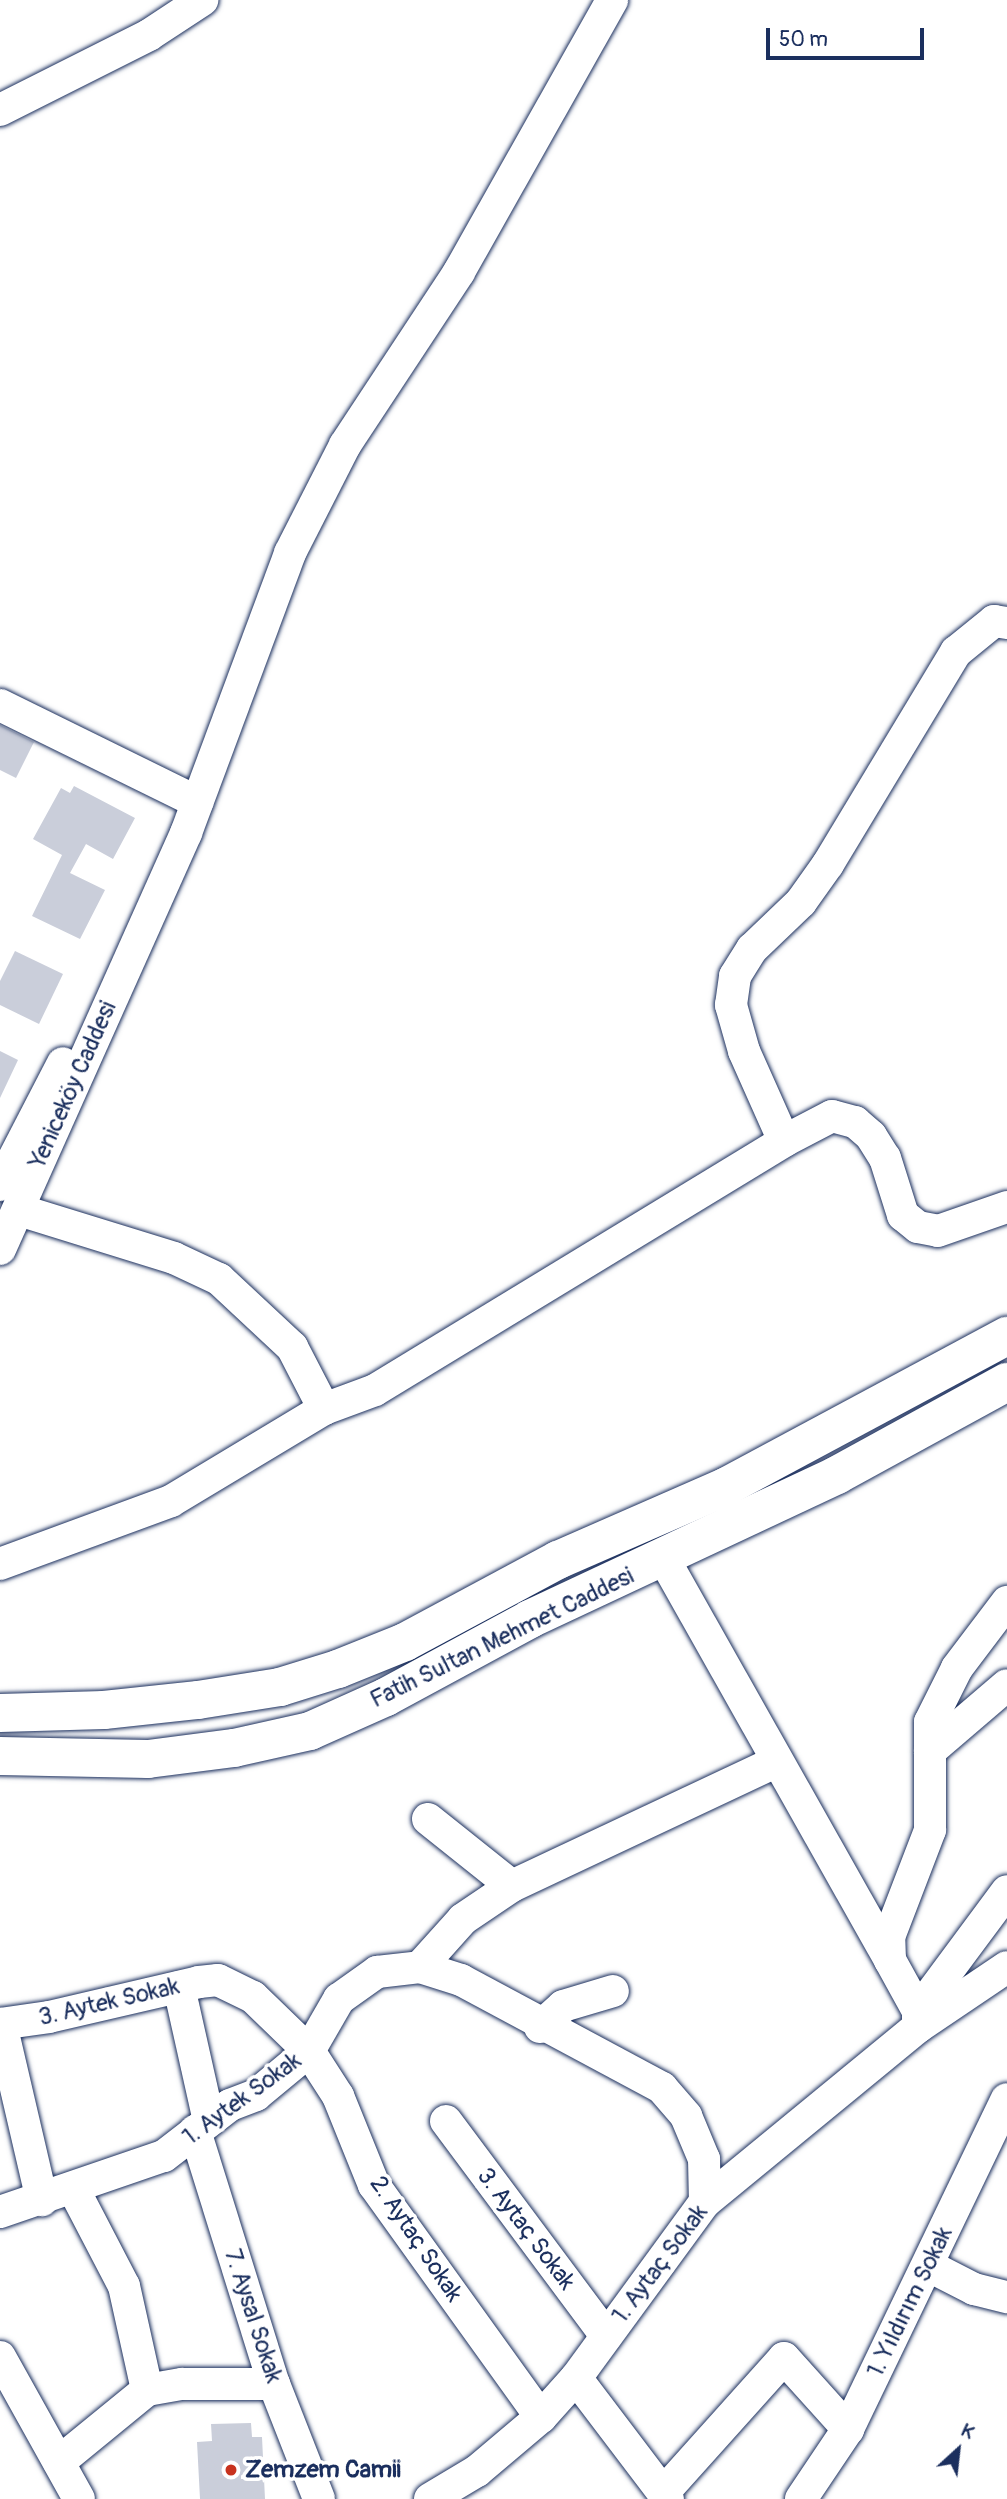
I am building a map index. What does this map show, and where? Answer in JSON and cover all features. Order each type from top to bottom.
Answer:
[{"type":"main road","name":"Fatih Sultan Mehmet Caddesi","points":[[0,1713],[104,1710],[198,1700],[280,1687],[338,1669],[405,1642],[558,1560],[727,1486],[1007,1336]]},
{"type":"main road","name":"Fatih Sultan Mehmet Caddesi","points":[[0,1756],[148,1759],[234,1748],[310,1731],[386,1697],[530,1619],[664,1559],[837,1475],[1007,1382]]},
{"type":"street","points":[[0,110],[149,35],[202,0]]},
{"type":"street","points":[[118,983],[197,802],[290,553],[345,445],[459,272],[612,0]]},
{"type":"street","points":[[783,1141],[737,1028],[731,1005],[735,976],[752,949],[800,902],[828,864],[956,652],[994,621],[1007,623]]},
{"type":"street","points":[[0,705],[197,802]]},
{"type":"street","name":"Yeniceköy Caddesi","points":[[0,1185],[104,991],[118,983]]},
{"type":"street","name":"Yeniceköy Caddesi","points":[[0,1249],[118,983]]},
{"type":"street","points":[[0,1564],[171,1501],[324,1409],[374,1390],[783,1141],[831,1116],[855,1122],[885,1158],[903,1215],[918,1227],[938,1231],[1007,1207]]},
{"type":"street","points":[[19,1210],[174,1258],[219,1279],[292,1346],[324,1409]]},
{"type":"street","points":[[664,1559],[890,1960],[918,2019],[1007,1891]]},
{"type":"street","points":[[890,1960],[889,1937],[930,1830],[930,1722],[938,1702],[1007,1602]]},
{"type":"street","points":[[930,1751],[1007,1684],[974,1649]]},
{"type":"street","points":[[705,2202],[704,2160],[686,2116],[662,2088],[540,2026],[461,1980],[420,1967],[463,1919],[512,1886],[776,1762]]},
{"type":"street","points":[[428,1819],[512,1886]]},
{"type":"street","name":"1. Aytek Sokak","points":[[0,2212],[42,2200],[164,2156],[230,2105],[256,2095],[309,2051],[339,1999],[377,1972],[420,1967]]},
{"type":"street","name":"1. Aytaç Sokak","points":[[430,2499],[477,2471],[541,2417],[576,2378],[705,2202],[918,2019],[1007,1967]]},
{"type":"street","name":"2. Aytaç Sokak","points":[[218,1980],[253,1997],[309,2051],[338,2096],[374,2185],[541,2417]]},
{"type":"street","name":"3. Aytek Sokak","points":[[1,2024],[50,2017],[218,1980]]},
{"type":"street","name":"7. Aysal Sokak","points":[[179,1987],[202,2126],[274,2384],[319,2499]]},
{"type":"street","points":[[540,2026],[563,2006],[613,1991]]},
{"type":"street","points":[[1,2024],[42,2200]]},
{"type":"street","name":"1. Yıldırım Sokak","points":[[801,2499],[848,2429],[929,2266],[1007,2099]]},
{"type":"street","name":"3. Aytaç Sokak","points":[[446,2122],[606,2336]]},
{"type":"street","points":[[73,2188],[124,2286],[147,2390]]},
{"type":"street","points":[[929,2266],[974,2289],[1007,2297]]},
{"type":"street","points":[[0,2357],[79,2499]]},
{"type":"street","points":[[576,2378],[665,2496],[783,2358],[848,2429]]},
{"type":"street","points":[[59,2462],[147,2390],[182,2384],[274,2384]]},
{"type":"building","points":[[0,725],[34,742],[16,778],[0,770]]},
{"type":"building","points":[[74,786],[135,818],[113,859],[86,844],[70,873],[105,890],[80,939],[32,916],[62,855],[33,839],[61,788],[70,793]]},
{"type":"building","points":[[15,951],[63,974],[39,1024],[0,1005],[0,981]]},
{"type":"building","points":[[0,1051],[18,1060],[0,1098]]},
{"type":"building","name":"Zemzem Camii","points":[[251,2423],[252,2437],[262,2437],[265,2499],[200,2499],[197,2442],[212,2441],[211,2424]]},
{"type":"place","name":"Zemzem Camii","points":[[231,2470]]}]
